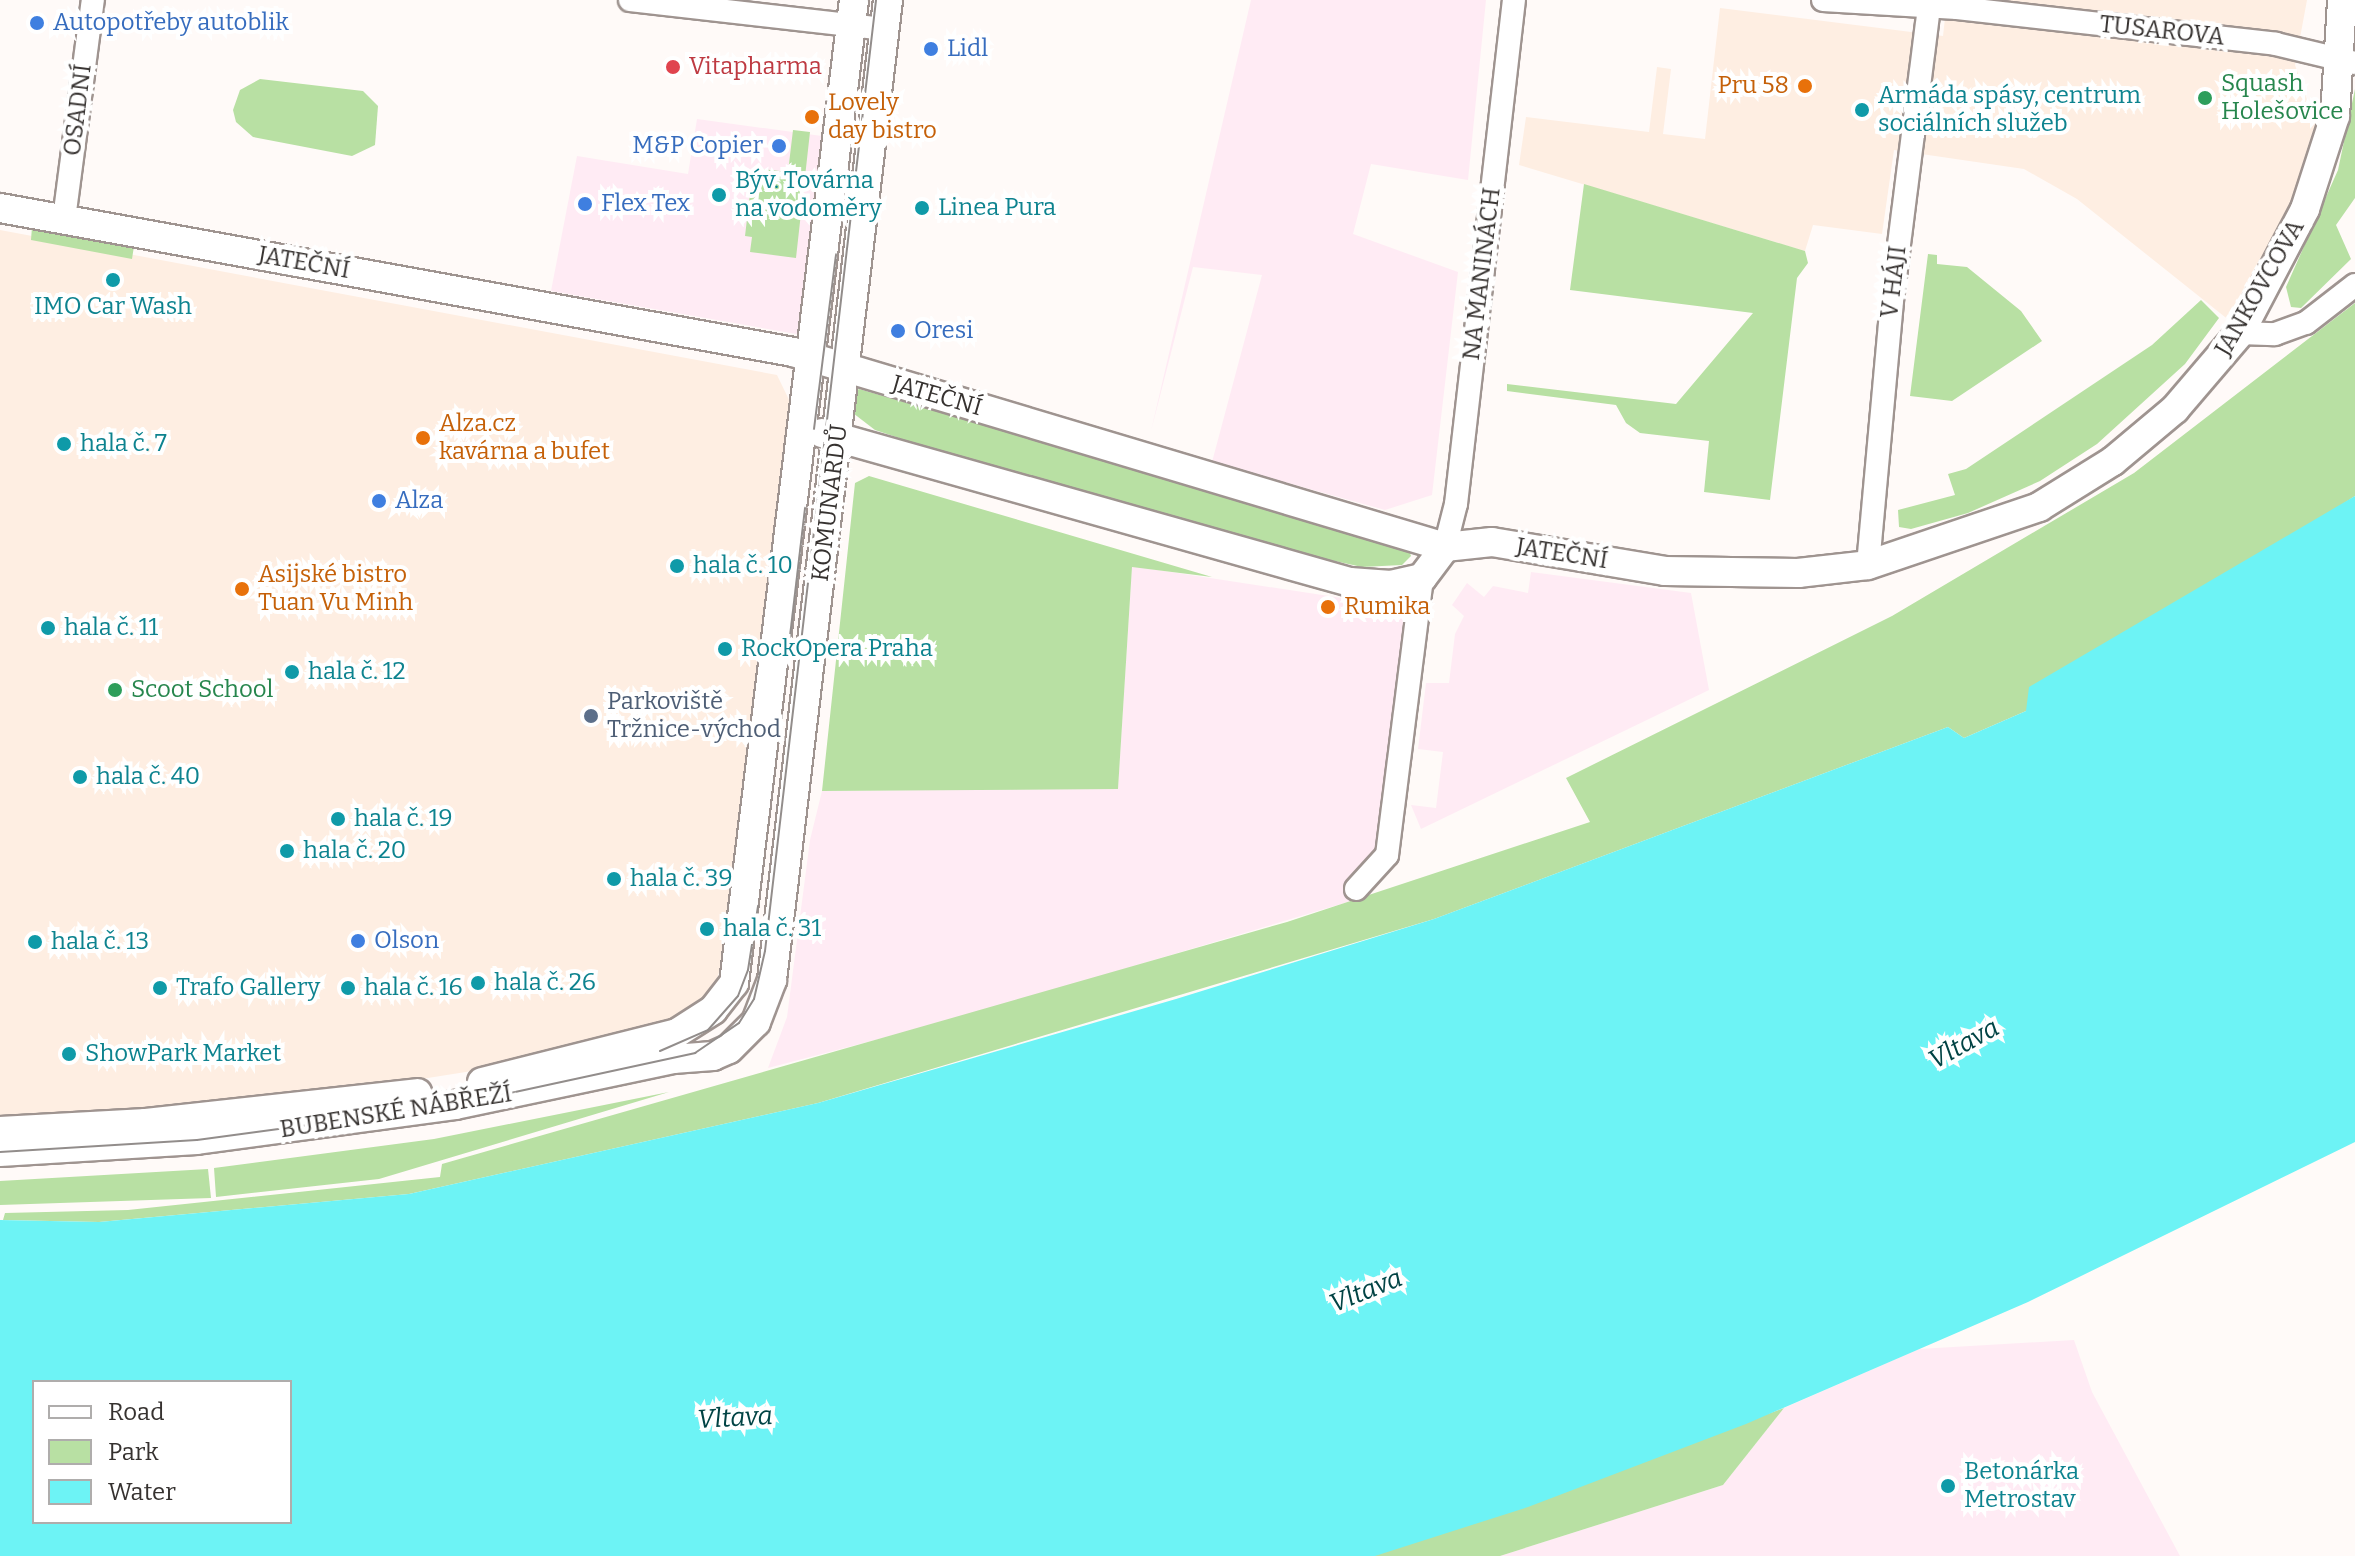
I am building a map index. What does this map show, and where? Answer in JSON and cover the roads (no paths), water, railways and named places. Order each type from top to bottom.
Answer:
[{"type":"street","name":"OSADNÍ","points":[[64,219],[93,0]]},
{"type":"street","points":[[630,0],[852,13],[885,29]]},
{"type":"street","name":"KOMUNARDŮ","points":[[765,1004],[782,903],[888,0]]},
{"type":"street","name":"NA MANINÁCH","points":[[1445,547],[1456,504],[1514,0]]},
{"type":"street","name":"TUSAROVA","points":[[1823,0],[1929,4],[2276,44],[2345,59]]},
{"type":"street","name":"JANKOVCOVA","points":[[1868,565],[2039,507],[2113,461],[2175,409],[2240,333],[2305,209],[2321,166],[2335,116],[2345,59],[2342,0]]},
{"type":"street","name":"V HÁJI","points":[[1868,565],[1888,332],[1929,4]]},
{"type":"street","name":"KOMUNARDŮ","points":[[734,983],[744,928],[852,13]]},
{"type":"street","name":"JATEČNÍ","points":[[0,208],[811,358],[1445,547],[1492,542],[1665,571],[1732,574],[1868,565]]},
{"type":"street","points":[[2240,333],[2275,334],[2306,323],[2355,285]]},
{"type":"street","points":[[802,428],[1350,582],[1391,585],[1422,578]]},
{"type":"street","points":[[1356,889],[1387,855],[1422,578],[1445,547]]},
{"type":"street","name":"BUBENSKÉ NÁBŘEŽÍ","points":[[0,1131],[146,1123],[459,1087],[677,1033],[713,1010],[734,983]]},
{"type":"street","name":"BUBENSKÉ NÁBŘEŽÍ","points":[[0,1152],[312,1128],[528,1092],[673,1059],[697,1060],[729,1049],[742,1038],[765,1004]]},
{"type":"water","name":"Vltava","points":[[2355,496],[2355,1142],[2028,1302],[1746,1424],[1528,1507],[1375,1556],[0,1556],[0,1220],[99,1222],[409,1194],[818,1103],[1176,999],[1434,919],[1948,727],[1964,738],[2026,711],[2029,687]]},
{"type":"tram line","points":[[0,1152],[197,1140],[455,1105],[695,1053],[739,1023],[754,999],[765,951],[876,0]]},
{"type":"tram line","points":[[814,429],[836,254]]},
{"type":"tram line","points":[[790,636],[805,508]]},
{"type":"tram line","points":[[660,1051],[708,1030],[738,996],[748,970],[758,906]]},
{"type":"place","name":"Autopotřeby autoblik","points":[[37,23]]},
{"type":"place","name":"Lidl","points":[[931,49]]},
{"type":"place","name":"Vitapharma","points":[[673,67]]},
{"type":"place","name":"Pru 58","points":[[1805,86]]},
{"type":"place","name":"Squash Holešovice","points":[[2205,98]]},
{"type":"place","name":"Armáda spásy, centrum sociálních služeb","points":[[1862,110]]},
{"type":"place","name":"Lovely day bistro","points":[[812,117]]},
{"type":"place","name":"M&P Copier","points":[[779,146]]},
{"type":"place","name":"Býv. Továrna na vodoměry","points":[[719,195]]},
{"type":"place","name":"Flex Tex","points":[[585,204]]},
{"type":"place","name":"Linea Pura","points":[[922,208]]},
{"type":"place","name":"IMO Car Wash","points":[[113,280]]},
{"type":"place","name":"Oresi","points":[[898,331]]},
{"type":"place","name":"Alza.cz kavárna a bufet","points":[[423,438]]},
{"type":"place","name":"hala č. 7","points":[[64,444]]},
{"type":"place","name":"Alza","points":[[379,501]]},
{"type":"place","name":"hala č. 10","points":[[677,566]]},
{"type":"place","name":"Asijské bistro Tuan Vu Minh","points":[[242,589]]},
{"type":"place","name":"Rumika","points":[[1328,607]]},
{"type":"place","name":"hala č. 11","points":[[48,628]]},
{"type":"place","name":"RockOpera Praha","points":[[725,649]]},
{"type":"place","name":"hala č. 12","points":[[292,672]]},
{"type":"place","name":"Scoot School","points":[[115,690]]},
{"type":"place","name":"Parkoviště Tržnice-východ","points":[[591,716]]},
{"type":"place","name":"hala č. 40","points":[[80,777]]},
{"type":"place","name":"hala č. 19","points":[[338,819]]},
{"type":"place","name":"hala č. 20","points":[[287,851]]},
{"type":"place","name":"hala č. 39","points":[[614,879]]},
{"type":"place","name":"hala č. 31","points":[[707,929]]},
{"type":"place","name":"Olson","points":[[358,941]]},
{"type":"place","name":"hala č. 13","points":[[35,942]]},
{"type":"place","name":"hala č. 26","points":[[478,983]]},
{"type":"place","name":"Trafo Gallery","points":[[160,988]]},
{"type":"place","name":"hala č. 16","points":[[348,988]]},
{"type":"place","name":"ShowPark Market","points":[[69,1054]]},
{"type":"place","name":"Betonárka Metrostav","points":[[1948,1486]]}]
